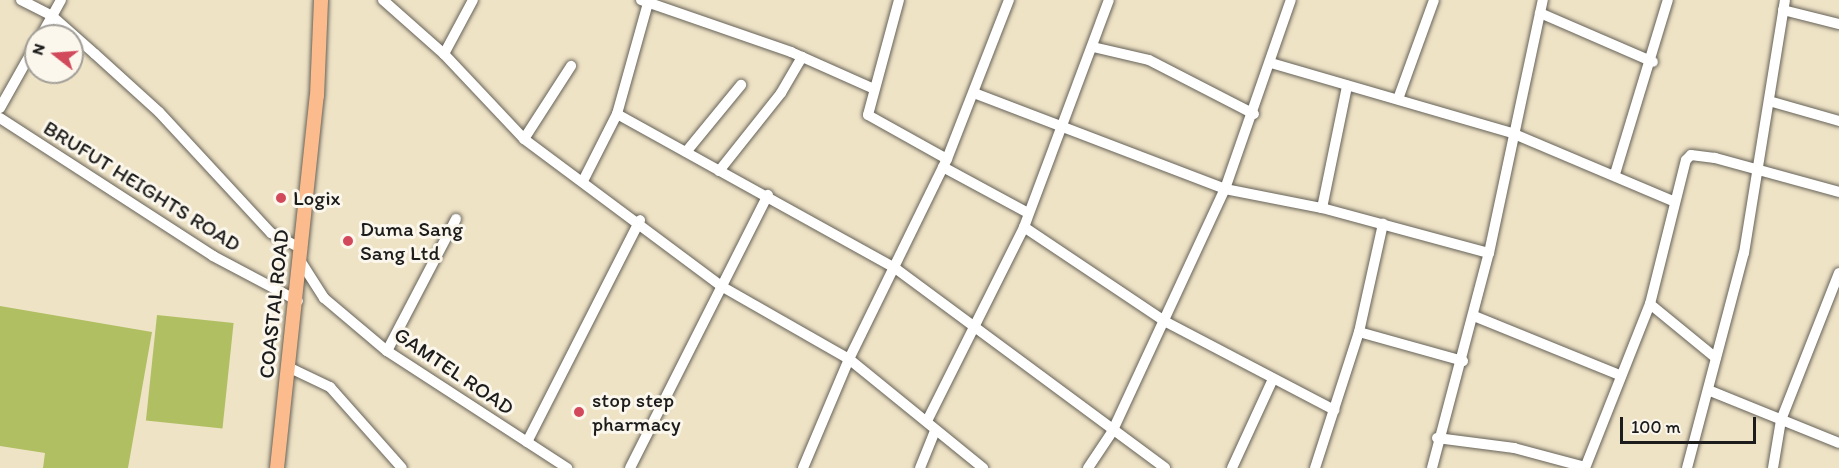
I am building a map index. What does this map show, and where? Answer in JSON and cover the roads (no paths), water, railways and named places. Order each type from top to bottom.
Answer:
[{"type":"main road","name":"COASTAL ROAD","points":[[277,468],[298,301],[321,0]]},
{"type":"street","points":[[21,0],[52,16],[159,112],[271,233],[301,255]]},
{"type":"street","points":[[48,24],[61,0]]},
{"type":"street","points":[[383,0],[444,54],[524,139],[640,220],[721,286],[849,358],[927,421],[935,431],[983,468]]},
{"type":"street","points":[[444,54],[473,0]]},
{"type":"street","points":[[899,0],[868,115],[1028,213]]},
{"type":"street","points":[[803,468],[849,358],[945,163],[1009,0]]},
{"type":"street","points":[[927,421],[978,324],[1024,227],[1109,0]]},
{"type":"street","points":[[1088,468],[1112,432],[1166,322],[1225,189],[1254,114],[1289,0]]},
{"type":"street","points":[[1398,99],[1434,0]]},
{"type":"street","points":[[1432,468],[1437,438],[1463,361],[1489,253],[1512,133],[1543,0]]},
{"type":"street","points":[[1616,174],[1653,62],[1668,0]]},
{"type":"street","points":[[583,181],[617,114],[645,1],[802,57],[874,89]]},
{"type":"street","points":[[1687,468],[1744,253],[1784,5],[1839,24]]},
{"type":"street","points":[[1540,12],[1653,62]]},
{"type":"street","points":[[1093,47],[1149,60],[1254,114]]},
{"type":"street","points":[[719,171],[781,93],[802,57]]},
{"type":"street","points":[[1271,63],[1512,133],[1616,174],[1673,201]]},
{"type":"street","points":[[0,108],[24,65]]},
{"type":"street","points":[[524,139],[571,66]]},
{"type":"street","points":[[686,152],[741,85]]},
{"type":"street","points":[[1322,208],[1347,86]]},
{"type":"street","points":[[974,93],[1060,129],[1225,189],[1322,208],[1489,253]]},
{"type":"street","points":[[1769,101],[1839,121]]},
{"type":"street","points":[[617,114],[719,171],[768,195],[895,268],[978,324],[1112,432],[1165,468]]},
{"type":"street","name":"BRUFUT HEIGHTS ROAD","points":[[0,118],[213,256],[298,301]]},
{"type":"street","points":[[1437,438],[1514,448],[1585,467],[1617,374],[1650,304],[1673,201],[1691,155],[1759,169],[1839,192]]},
{"type":"street","points":[[630,468],[768,195]]},
{"type":"street","points":[[387,351],[456,219]]},
{"type":"street","points":[[528,442],[640,220]]},
{"type":"street","points":[[1315,468],[1359,332],[1383,224]]},
{"type":"street","points":[[1024,227],[1166,322],[1334,410]]},
{"type":"street","name":"GAMTEL ROAD","points":[[301,255],[324,298],[387,351],[567,468]]},
{"type":"street","points":[[1773,468],[1781,420],[1839,273]]},
{"type":"street","points":[[1828,302],[1839,307]]},
{"type":"street","points":[[1650,304],[1716,358]]},
{"type":"street","points":[[1474,316],[1617,374]]},
{"type":"street","points":[[1359,332],[1463,361]]},
{"type":"street","points":[[288,367],[330,387],[402,468]]},
{"type":"street","points":[[1232,468],[1273,379]]},
{"type":"street","points":[[1708,390],[1839,442]]},
{"type":"street","points":[[920,468],[935,431]]},
{"type":"place","name":"Logix","points":[[281,198]]},
{"type":"place","name":"Duma Sang Sang Ltd","points":[[348,241]]},
{"type":"place","name":"stop step pharmacy","points":[[579,412]]}]
